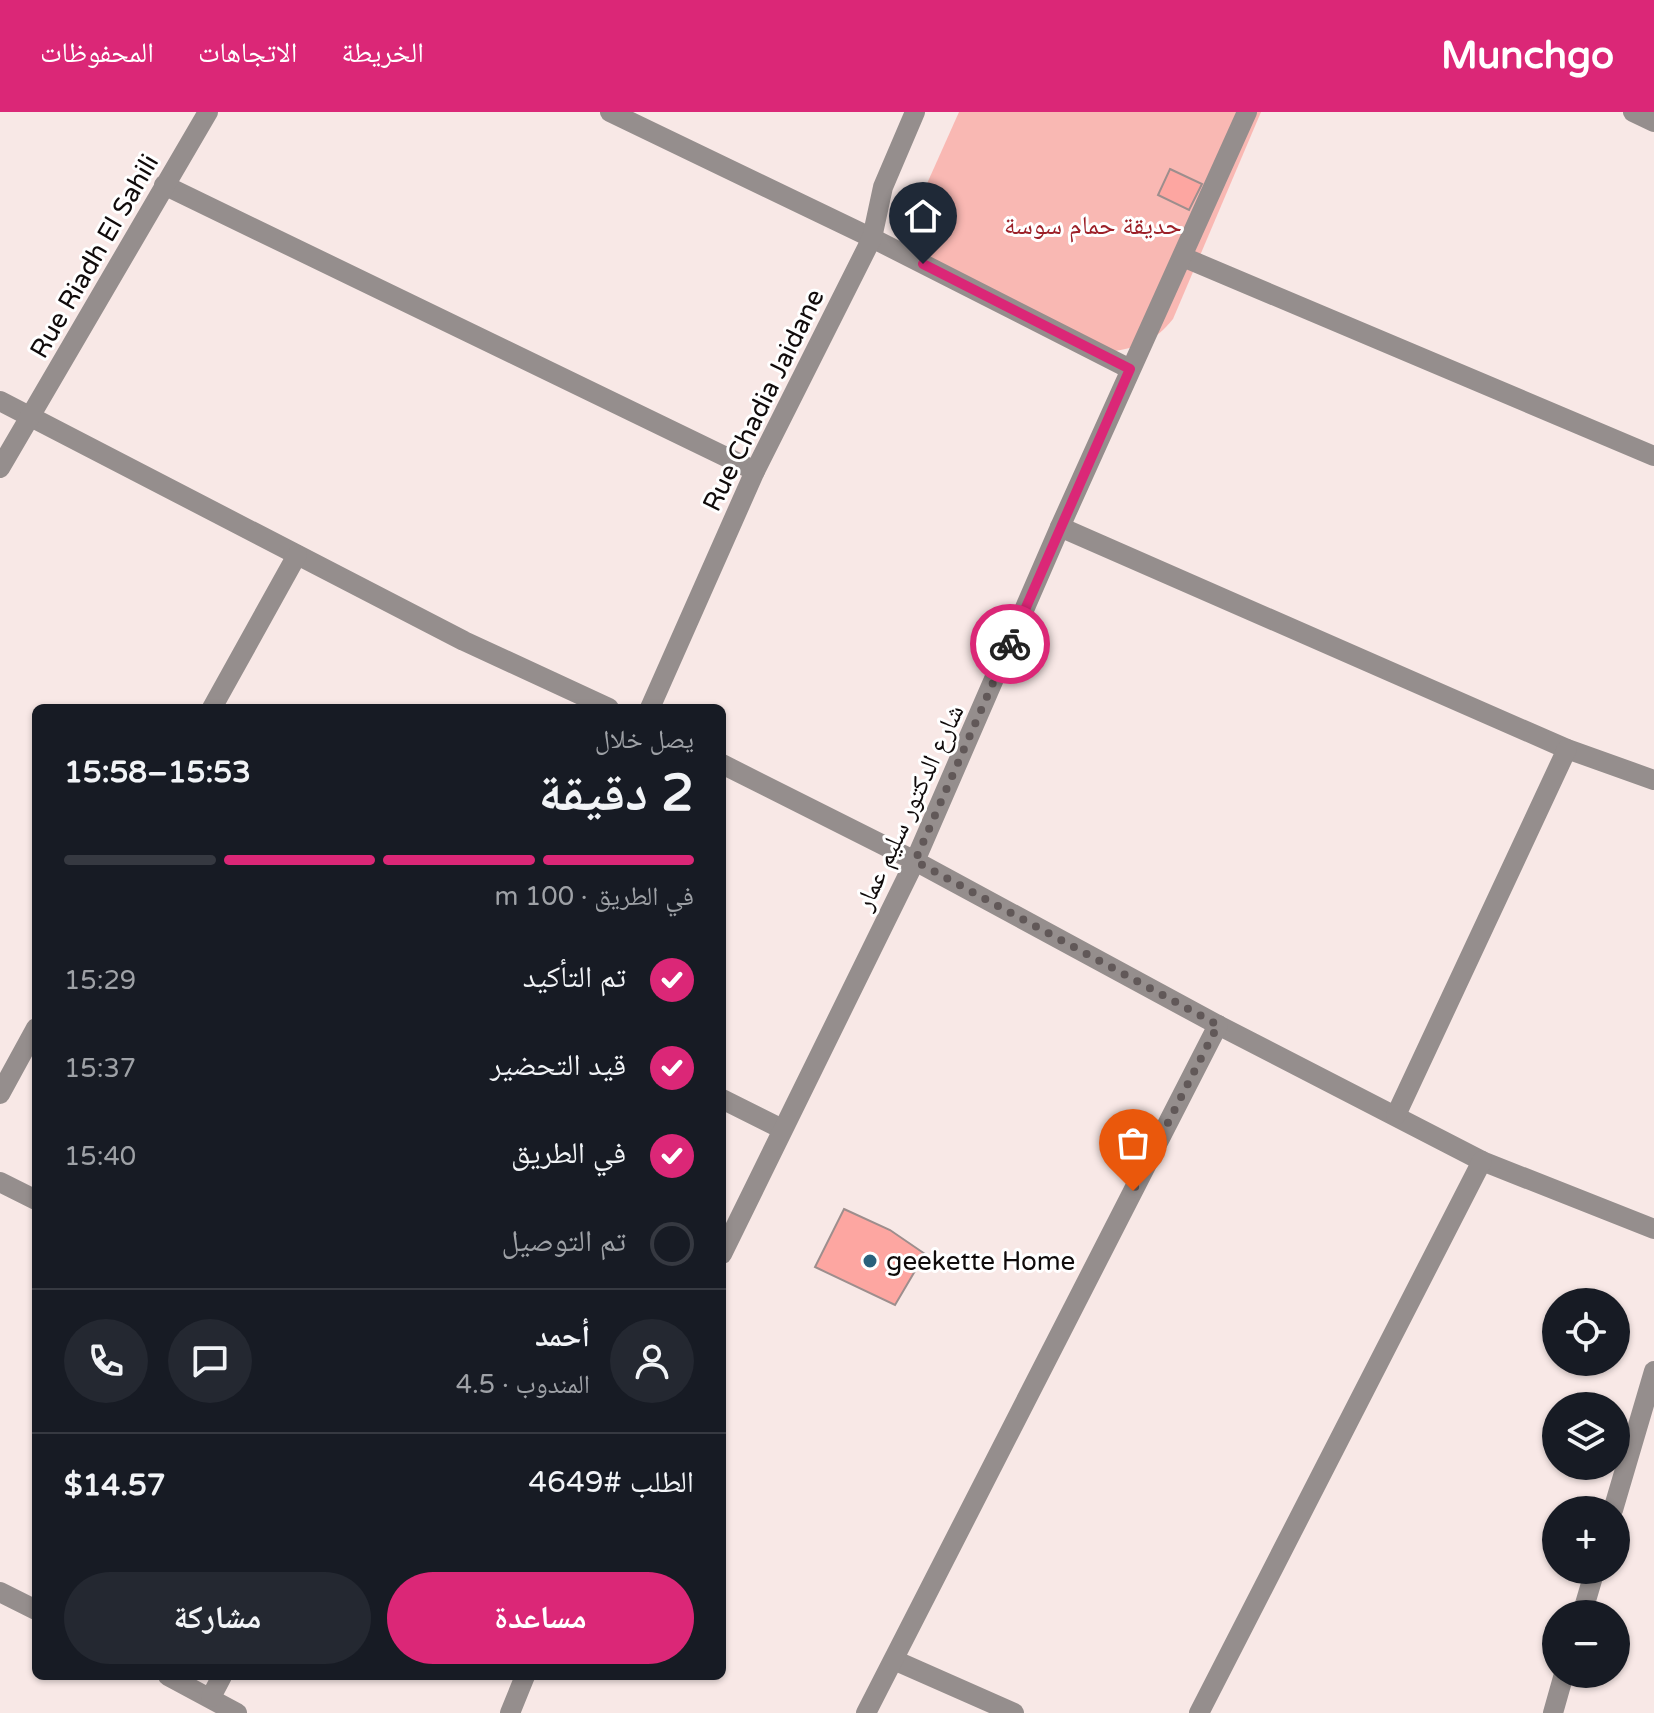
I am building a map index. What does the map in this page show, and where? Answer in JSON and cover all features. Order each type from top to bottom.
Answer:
[{"type":"street","name":"Rue Riadh El Sahili","points":[[0,468],[208,112]]},
{"type":"street","points":[[610,112],[872,238],[1130,369]]},
{"type":"street","name":"Rue Chadia Jaidane","points":[[652,704],[755,471],[872,238],[883,187],[915,112]]},
{"type":"street","name":"شارع الدكتور سليم عمار","points":[[726,1246],[915,861],[1130,369],[1247,112]]},
{"type":"street","points":[[1633,112],[1654,122]]},
{"type":"street","points":[[164,185],[755,471]]},
{"type":"street","points":[[1183,257],[1654,456]]},
{"type":"street","points":[[0,401],[464,641],[600,704]]},
{"type":"street","points":[[1060,527],[1567,749],[1654,780]]},
{"type":"street","points":[[214,704],[297,555]]},
{"type":"street","points":[[1396,1115],[1567,749]]},
{"type":"street","points":[[726,766],[915,861],[1218,1025],[1482,1161],[1654,1229]]},
{"type":"street","points":[[866,1713],[1218,1025]]},
{"type":"street","points":[[0,1094],[32,1035]]},
{"type":"street","points":[[726,1101],[782,1129]]},
{"type":"street","points":[[1199,1713],[1482,1161]]},
{"type":"street","points":[[0,1182],[32,1198]]},
{"type":"street","points":[[1617,1496],[1654,1371]]},
{"type":"street","points":[[0,1592],[32,1608]]},
{"type":"street","points":[[894,1660],[1014,1713]]},
{"type":"street","points":[[176,1680],[237,1713]]},
{"type":"street","points":[[211,1697],[220,1680]]},
{"type":"street","points":[[509,1710],[523,1680]]},
{"type":"street","points":[[1553,1713],[1560,1688]]},
{"type":"green space","name":"حديقة حمام سوسة","points":[[959,112],[1261,112],[1173,319],[1144,343],[1108,352],[900,244]]},
{"type":"building","points":[[1170,169],[1202,184],[1189,210],[1158,195]]},
{"type":"building","name":"geekette Home","points":[[844,1209],[890,1230],[925,1254],[895,1305],[815,1267]]},
{"type":"way so far","points":[[1010,644],[915,861],[1218,1025],[1133,1191]]},
{"type":"place","name":"geekette Home","points":[[870,1261]]},
{"type":"route","points":[[923,264],[1130,369],[1010,644]]}]
